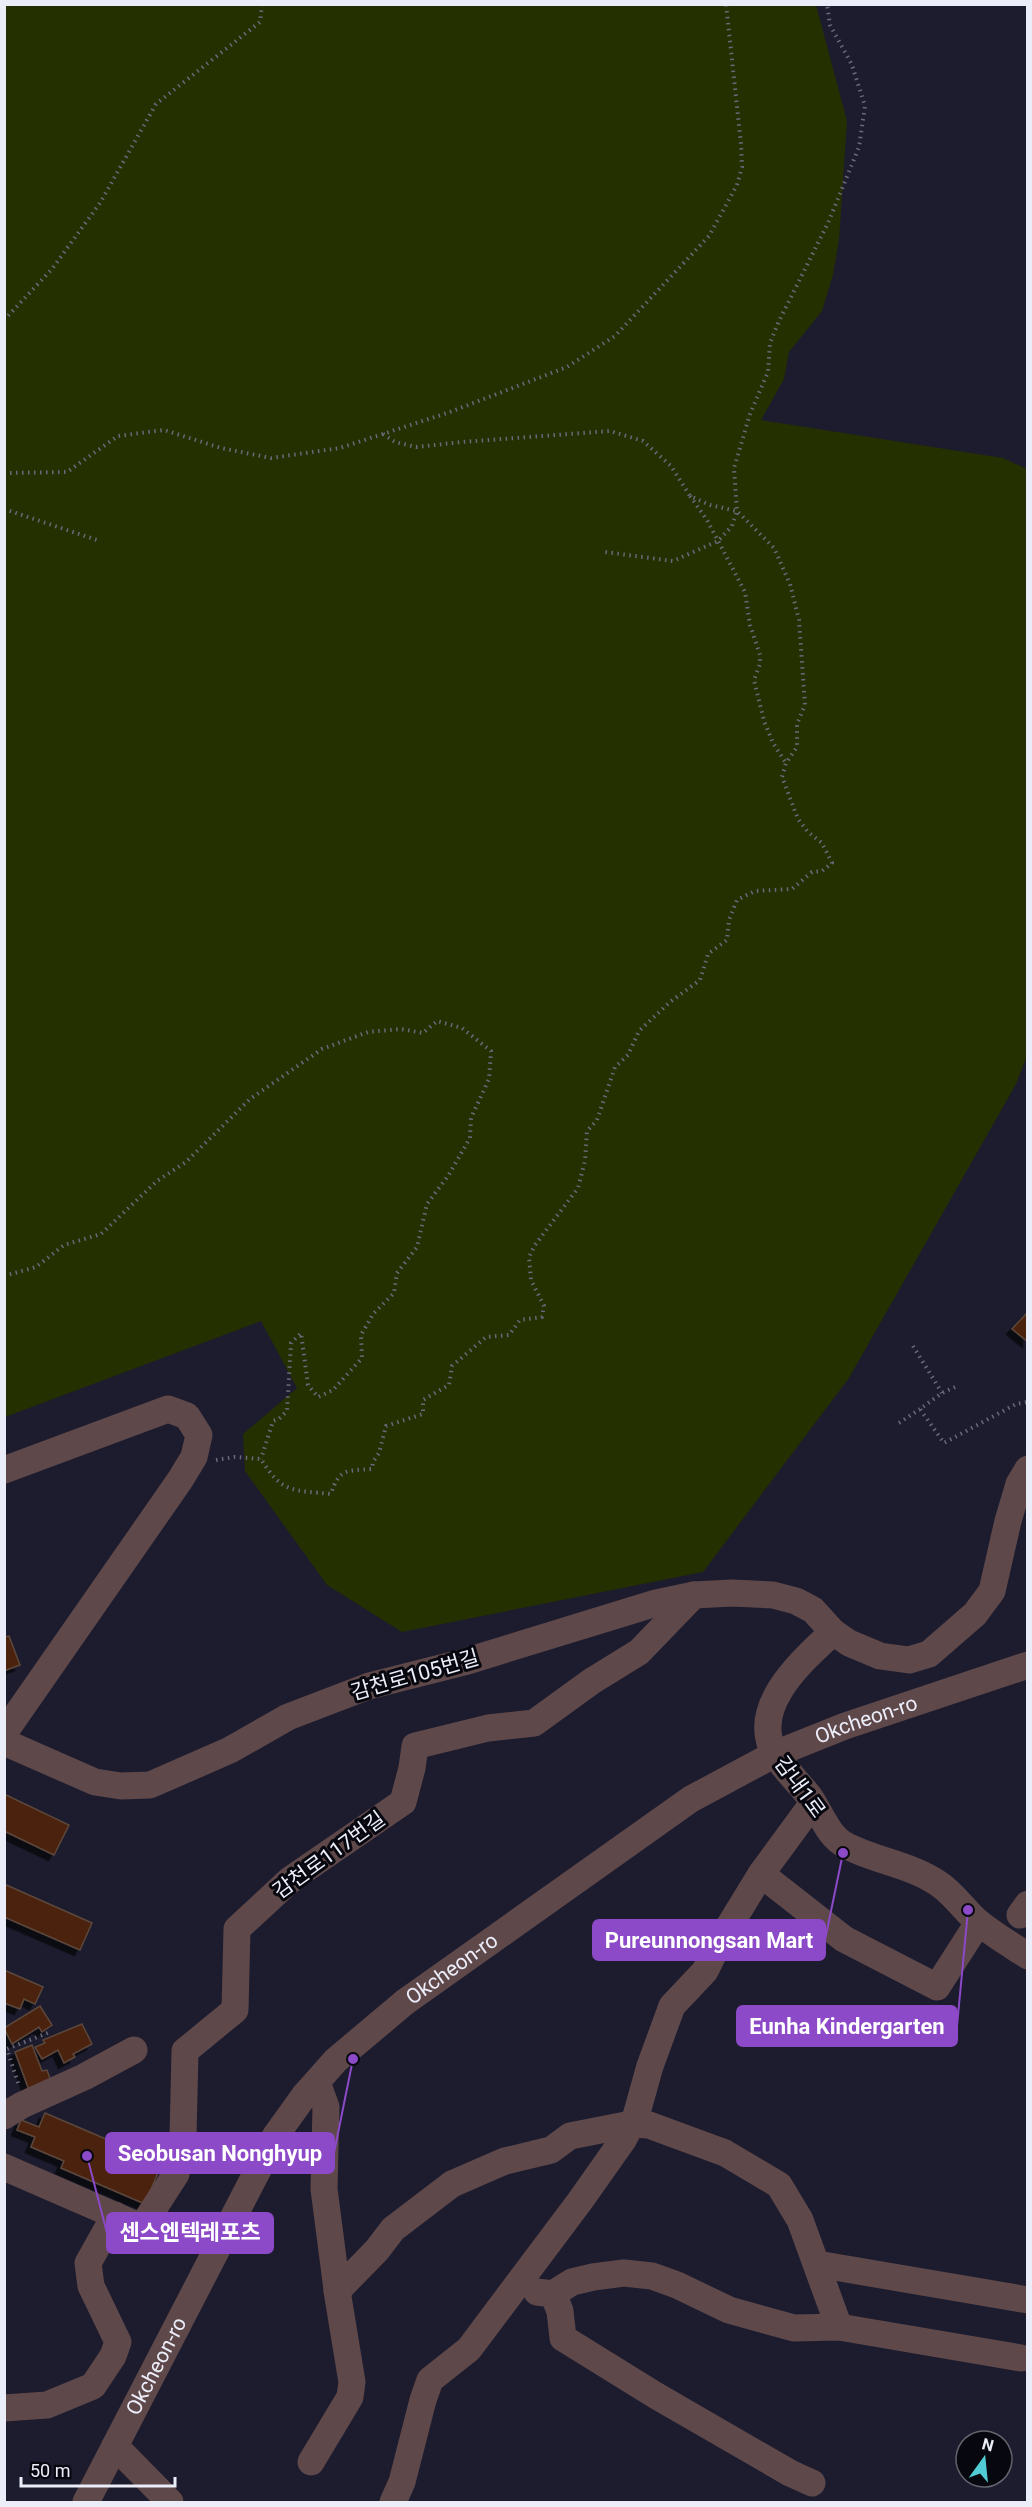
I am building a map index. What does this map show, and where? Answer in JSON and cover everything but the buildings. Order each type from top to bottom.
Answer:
[{"type":"street","points":[[4,1470],[168,1409],[187,1416],[199,1435],[191,1463],[4,1733]]},
{"type":"street","points":[[833,1632],[849,1643],[880,1656],[909,1660],[929,1654],[975,1614],[992,1591],[1008,1521],[1019,1484],[1028,1469]]},
{"type":"street","name":"감천로105번길","points":[[4,1742],[95,1782],[121,1786],[150,1785],[230,1750],[288,1717],[369,1686],[464,1662],[645,1606],[694,1595],[732,1593],[773,1595],[813,1610],[833,1632]]},
{"type":"street","name":"감천로117번길","points":[[115,2215],[137,2225],[145,2222],[176,2174],[183,2138],[185,2051],[235,2010],[237,1929],[291,1878],[403,1802],[415,1746],[488,1728],[534,1723],[639,1652],[694,1595]]},
{"type":"street","name":"감내1로","points":[[833,1632],[794,1668],[778,1692],[769,1720],[770,1743],[775,1754],[813,1803],[835,1839],[847,1847],[918,1873],[940,1885],[978,1923],[1028,1956]]},
{"type":"street","name":"Okcheon-ro","points":[[86,2502],[276,2135],[316,2082],[336,2060],[405,2002],[692,1799],[775,1754],[845,1726],[1028,1665]]},
{"type":"street","points":[[393,2502],[402,2482],[430,2380],[469,2349],[623,2139],[631,2124],[672,2006],[705,1971],[760,1874],[813,1803]]},
{"type":"street","points":[[760,1874],[844,1938],[938,1987],[978,1923]]},
{"type":"street","points":[[15,2110],[134,2050]]},
{"type":"street","points":[[311,2462],[350,2397],[352,2382],[324,2188],[326,2107],[316,2082]]},
{"type":"street","points":[[337,2290],[377,2250],[393,2229],[459,2180],[505,2161],[551,2150],[570,2136],[631,2124],[649,2125],[725,2153],[779,2185],[800,2220],[839,2327]]},
{"type":"street","points":[[4,2167],[115,2215],[87,2264],[91,2286],[118,2342],[134,2358],[155,2368]]},
{"type":"street","points":[[817,2264],[1028,2300]]},
{"type":"street","points":[[515,2288],[553,2294],[572,2282],[593,2277],[624,2273],[652,2276],[729,2310],[794,2328],[839,2327],[1021,2358]]},
{"type":"street","points":[[553,2294],[560,2311],[563,2338],[664,2400],[790,2473],[812,2483]]},
{"type":"street","points":[[4,2408],[43,2405],[93,2386],[113,2356],[118,2342]]},
{"type":"street","points":[[115,2446],[170,2502]]},
{"type":"path","points":[[4,320],[52,269],[100,203],[156,104],[260,22],[262,4]]},
{"type":"path","points":[[4,473],[67,472],[118,436],[164,430],[221,448],[271,458],[340,448],[567,368],[615,336],[710,236],[729,202],[742,167],[726,4]]},
{"type":"path","points":[[605,552],[673,561],[718,541],[732,526],[737,511],[734,468],[750,414],[768,372],[770,343],[828,223],[859,147],[865,106],[852,65],[830,26],[827,4]]},
{"type":"path","points":[[382,434],[394,442],[416,447],[610,432],[643,441],[671,466],[729,557],[745,592],[750,625],[760,655],[760,664],[754,680],[764,722],[786,764]]},
{"type":"path","points":[[4,1276],[36,1267],[64,1245],[101,1234],[157,1181],[186,1162],[250,1099],[322,1049],[368,1032],[401,1029],[423,1034],[437,1022],[462,1028],[491,1051],[489,1079],[471,1119],[470,1138],[448,1176],[427,1204],[417,1247],[397,1272],[394,1293],[373,1314],[361,1335],[362,1358],[333,1390],[318,1397],[308,1385],[301,1333],[291,1343],[287,1411],[279,1419],[273,1420],[261,1459],[272,1477],[290,1490],[331,1494],[336,1478],[346,1471],[372,1469],[386,1426],[423,1414],[423,1400],[449,1385],[452,1366],[486,1337],[509,1335],[520,1320],[542,1317],[544,1306],[531,1280],[529,1257],[535,1245],[578,1188],[585,1161],[587,1131],[597,1120],[615,1067],[628,1055],[639,1031],[670,1002],[700,980],[708,954],[727,940],[729,920],[737,900],[755,891],[792,889],[812,872],[822,871],[832,863],[822,843],[808,832],[798,819],[782,777],[786,764],[797,747],[796,724],[805,705],[799,620],[790,584],[774,548],[737,511],[710,505],[690,496]]},
{"type":"path","points":[[4,509],[97,540]]},
{"type":"path","points":[[913,1346],[942,1393]]},
{"type":"path","points":[[899,1423],[942,1393],[955,1387]]},
{"type":"path","points":[[920,1409],[944,1443],[1016,1404],[1028,1402]]},
{"type":"path","points":[[191,1463],[235,1457],[261,1459]]},
{"type":"path","points":[[15,2110],[7,2049],[50,2032]]},
{"type":"green space","points":[[5,4],[816,5],[847,121],[839,240],[833,275],[822,311],[789,352],[784,379],[761,420],[1003,458],[1027,469],[1027,1056],[1016,1084],[849,1378],[703,1572],[402,1632],[327,1585],[245,1471],[243,1434],[297,1388],[261,1321],[5,1417]]},
{"type":"place","name":"Pureunnongsan Mart","points":[[843,1853]]},
{"type":"place","name":"Eunha Kindergarten","points":[[968,1910]]},
{"type":"place","name":"Seobusan Nonghyup","points":[[353,2059]]},
{"type":"place","name":"센스엔텍레포츠","points":[[87,2156]]}]
